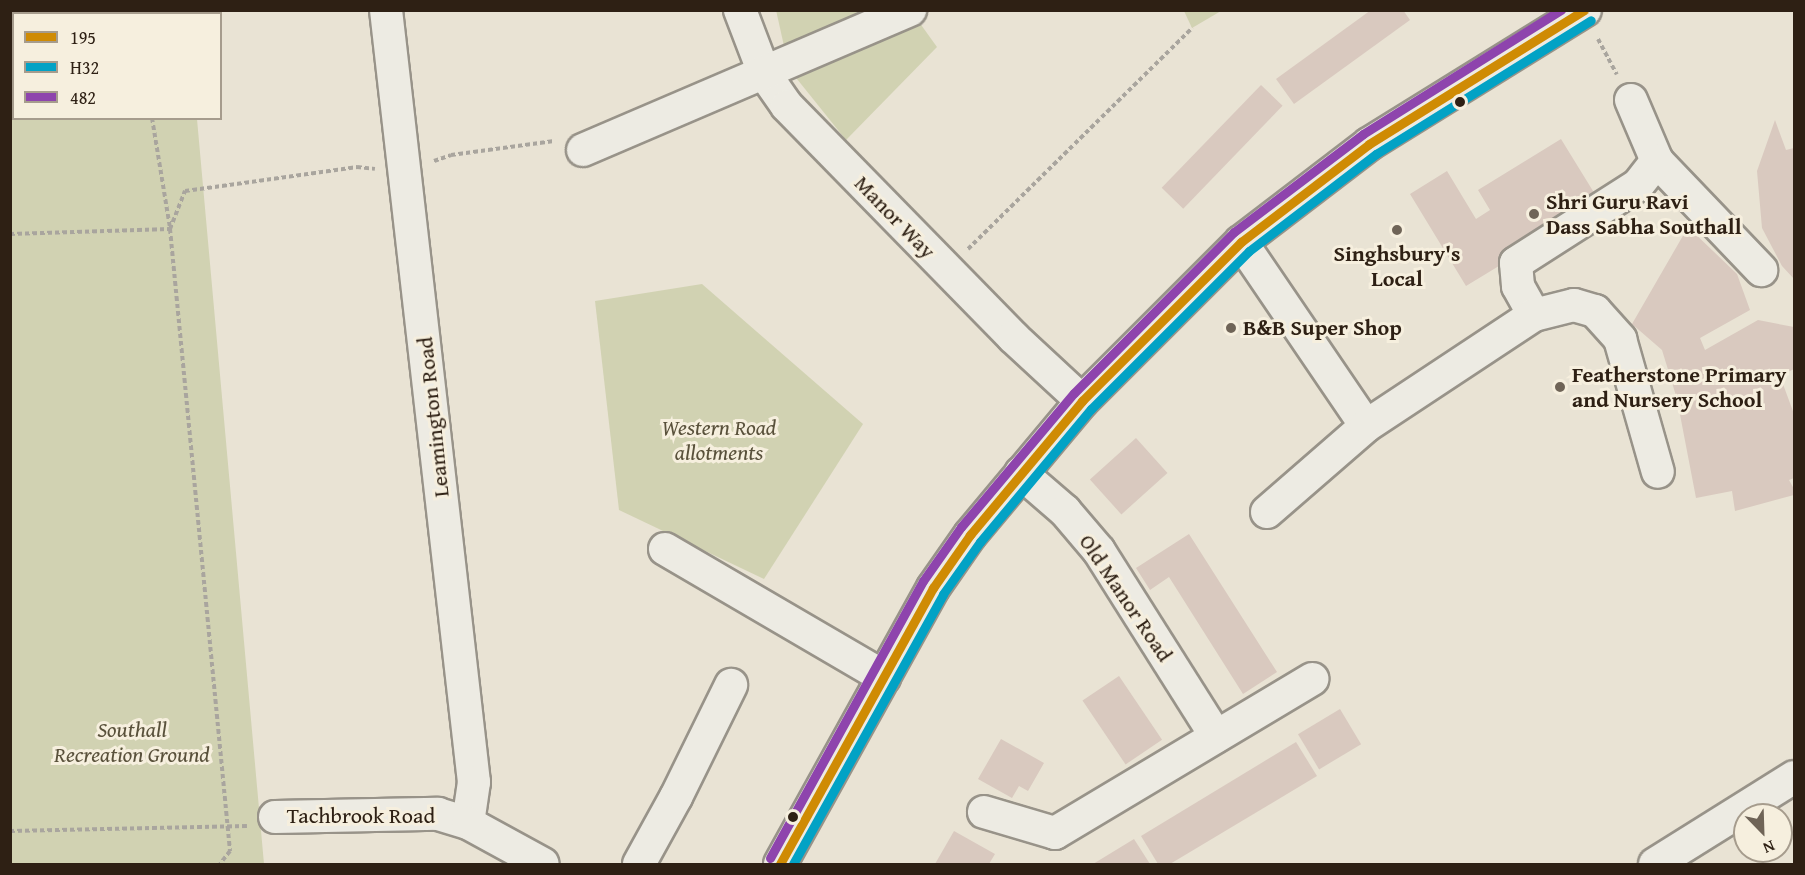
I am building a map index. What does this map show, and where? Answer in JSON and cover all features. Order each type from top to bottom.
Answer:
[{"type":"street","name":"Leamington Road","points":[[386,10],[474,782],[468,823]]},
{"type":"street","name":"Manor Way","points":[[740,10],[764,73],[787,106],[1013,338],[1082,401]]},
{"type":"street","points":[[583,150],[910,10]]},
{"type":"street","points":[[780,864],[933,588],[970,535],[1082,401],[1240,242],[1369,144],[1585,10]]},
{"type":"street","points":[[1631,100],[1657,160],[1761,270]]},
{"type":"street","points":[[1534,315],[1518,286],[1516,263],[1638,185],[1657,160]]},
{"type":"street","points":[[1240,242],[1366,426]]},
{"type":"street","points":[[1267,513],[1366,426],[1534,315],[1574,305],[1595,311],[1620,339],[1658,472]]},
{"type":"street","name":"Old Manor Road","points":[[1021,473],[1065,511],[1099,551],[1216,736]]},
{"type":"street","points":[[665,549],[884,677]]},
{"type":"street","points":[[984,812],[1055,833],[1312,679]]},
{"type":"street","points":[[639,864],[676,797],[731,685]]},
{"type":"street","points":[[1655,864],[1794,777]]},
{"type":"street","name":"Tachbrook Road","points":[[275,817],[438,814],[468,823],[543,864]]},
{"type":"path","points":[[947,270],[1192,28]]},
{"type":"path","points":[[152,120],[170,229],[228,828],[230,851],[220,864]]},
{"type":"path","points":[[170,229],[185,191],[357,167],[406,173],[451,155],[556,141],[583,150]]},
{"type":"path","points":[[10,234],[170,229]]},
{"type":"path","points":[[10,831],[228,828],[261,825],[275,817]]},
{"type":"green space","points":[[776,10],[866,10],[866,11],[784,46]]},
{"type":"green space","name":"Southall Recreation Ground","points":[[10,11],[187,11],[12,12],[12,120],[197,120],[264,864],[11,864]]},
{"type":"green space","points":[[1184,11],[1221,11],[1192,28]]},
{"type":"green space","points":[[919,22],[937,47],[846,140],[793,74]]},
{"type":"green space","name":"Western Road allotments","points":[[702,284],[863,424],[764,579],[619,510],[595,301]]},
{"type":"building","points":[[1371,10],[1403,10],[1410,20],[1294,104],[1276,79]]},
{"type":"building","points":[[1261,85],[1283,106],[1183,209],[1162,188]]},
{"type":"building","points":[[1775,120],[1786,150],[1794,148],[1794,279],[1782,266],[1762,228],[1757,171]]},
{"type":"building","name":"Shri Guru Ravi Dass Sabha Southall","points":[[1561,139],[1601,204],[1466,286],[1410,194],[1447,171],[1476,219],[1490,210],[1478,190]]},
{"type":"building","points":[[1688,227],[1737,274],[1750,310],[1700,338],[1705,350],[1758,320],[1794,327],[1794,369],[1780,376],[1794,414],[1794,478],[1789,480],[1794,489],[1794,495],[1735,511],[1732,491],[1696,498],[1677,399],[1662,350],[1632,324]]},
{"type":"building","points":[[1136,438],[1167,473],[1121,514],[1090,479]]},
{"type":"building","points":[[1189,534],[1277,672],[1243,694],[1169,577],[1150,590],[1136,568]]},
{"type":"building","points":[[1119,676],[1162,740],[1126,764],[1083,701]]},
{"type":"building","points":[[1340,709],[1361,744],[1319,769],[1298,734]]},
{"type":"building","points":[[1001,739],[1044,763],[1028,791],[1019,786],[1012,798],[978,779]]},
{"type":"building","points":[[1296,742],[1317,776],[1170,864],[1158,864],[1141,836]]},
{"type":"building","points":[[954,831],[995,854],[989,864],[935,864]]},
{"type":"building","points":[[1134,839],[1150,864],[1093,864]]},
{"type":"transit line","name":"482","points":[[770,858],[923,581],[961,527],[1074,393],[1234,232],[1363,134],[1561,10]]},
{"type":"transit line","name":"195","points":[[780,864],[933,588],[970,535],[1082,401],[1241,242],[1369,144],[1584,10]]},
{"type":"transit line","name":"H32","points":[[793,864],[943,594],[980,542],[1091,409],[1249,251],[1376,154],[1591,20]]},
{"type":"place","name":"Shri Guru Ravi Dass Sabha Southall","points":[[1534,214]]},
{"type":"place","name":"Singhsbury's Local","points":[[1397,230]]},
{"type":"place","name":"B&B Super Shop","points":[[1231,328]]},
{"type":"place","name":"Featherstone Primary and Nursery School","points":[[1560,387]]}]
